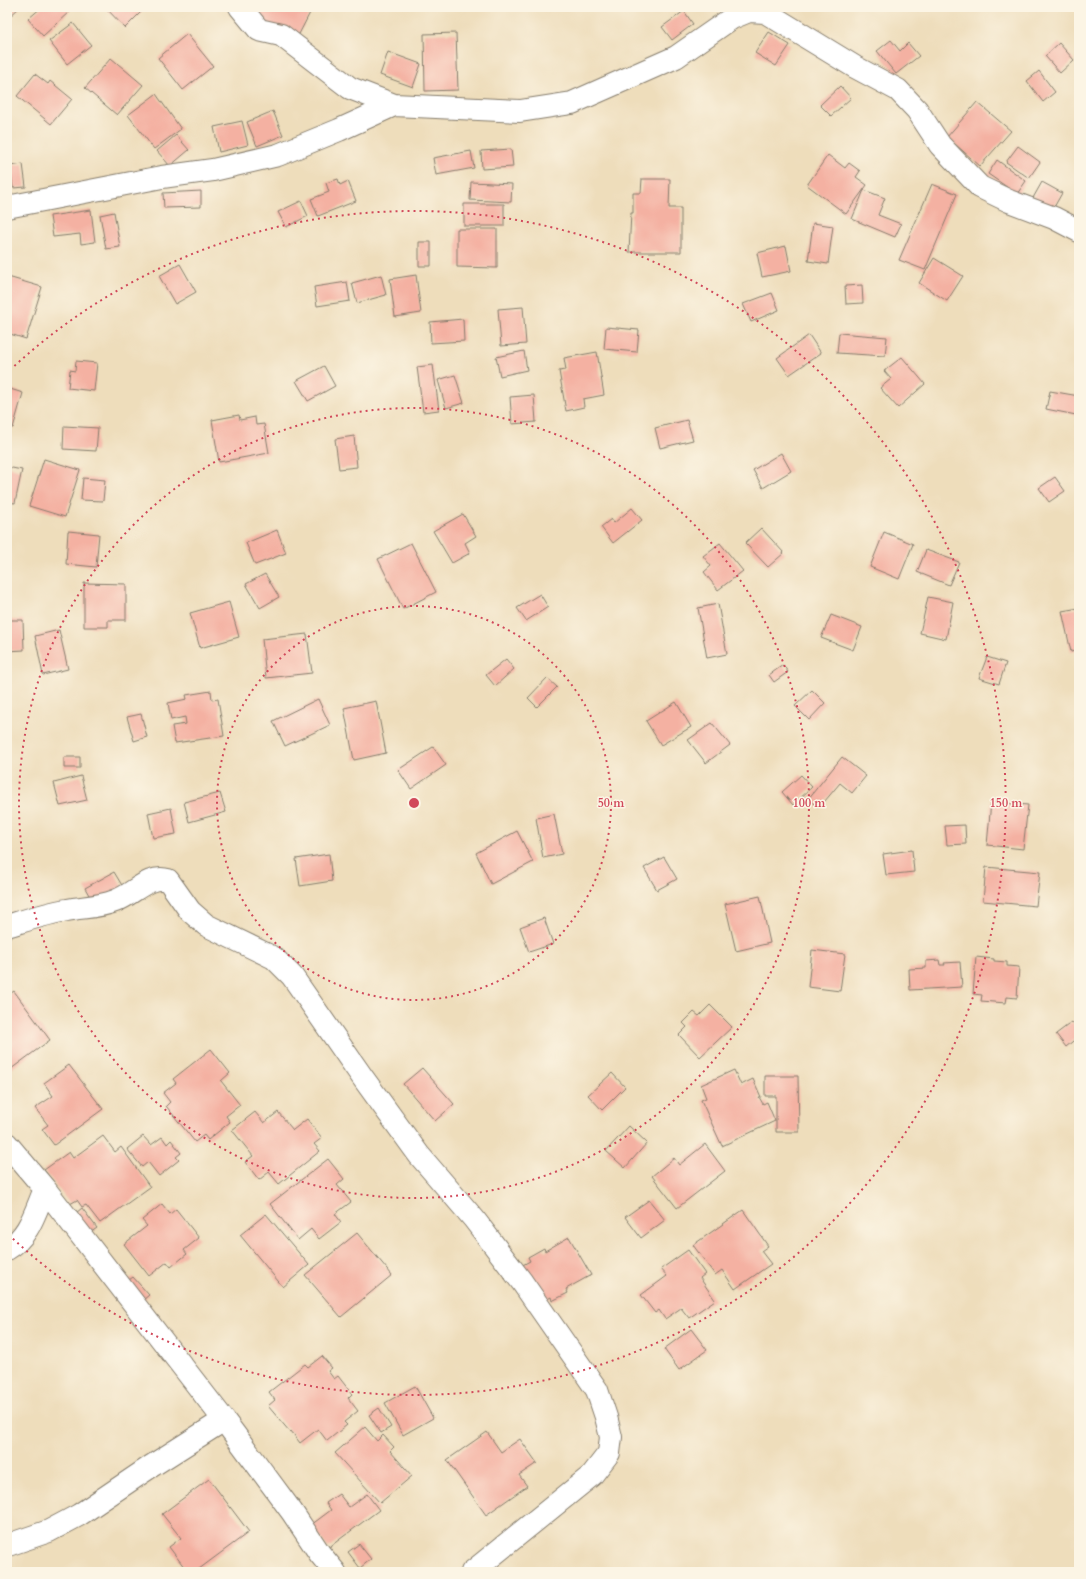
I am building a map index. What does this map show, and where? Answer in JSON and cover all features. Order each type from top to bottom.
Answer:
[{"type":"street","points":[[240,7],[259,30],[281,35],[350,88],[394,105],[520,111],[572,103],[676,57],[732,18],[749,11],[765,12],[855,67],[898,90],[917,110],[940,145],[980,188],[1054,218],[1079,231]]},
{"type":"street","points":[[7,207],[162,177],[213,170],[278,155],[340,130],[394,105]]},
{"type":"street","points":[[7,926],[65,910],[102,905],[117,901],[152,880],[160,878],[168,880],[190,911],[206,924],[274,958],[292,976],[419,1155],[474,1219],[522,1282],[597,1390],[611,1437],[609,1453],[592,1475],[472,1572]]},
{"type":"street","points":[[7,1144],[45,1190],[224,1420],[292,1512],[320,1554],[335,1572]]},
{"type":"street","points":[[7,1249],[15,1245],[26,1234],[45,1190]]},
{"type":"street","points":[[7,1549],[49,1531],[79,1515],[150,1467],[224,1420]]},
{"type":"building","points":[[7,7],[20,7],[7,19]]},
{"type":"building","points":[[42,7],[66,7],[70,11],[43,36],[28,19]]},
{"type":"building","points":[[105,7],[146,7],[125,28]]},
{"type":"building","points":[[257,7],[313,7],[297,38],[252,17]]},
{"type":"building","points":[[684,11],[693,24],[672,40],[662,27]]},
{"type":"building","points":[[73,23],[91,45],[67,64],[49,41]]},
{"type":"building","points":[[769,32],[790,45],[776,66],[755,53]]},
{"type":"building","points":[[456,33],[458,90],[425,91],[424,34]]},
{"type":"building","points":[[187,34],[213,66],[183,90],[158,58]]},
{"type":"building","points":[[891,40],[900,51],[908,43],[919,56],[896,74],[877,51]]},
{"type":"building","points":[[1059,43],[1074,60],[1060,73],[1045,56]]},
{"type":"building","points":[[388,52],[421,64],[413,87],[380,75]]},
{"type":"building","points":[[111,58],[143,85],[117,115],[85,88]]},
{"type":"building","points":[[1039,71],[1055,92],[1043,102],[1027,81]]},
{"type":"building","points":[[35,74],[48,84],[50,81],[72,99],[51,124],[17,96]]},
{"type":"building","points":[[840,86],[851,98],[831,116],[820,105]]},
{"type":"building","points":[[156,94],[181,129],[154,149],[128,115]]},
{"type":"building","points":[[977,102],[1011,131],[980,166],[947,137]]},
{"type":"building","points":[[273,111],[283,135],[257,146],[247,122]]},
{"type":"building","points":[[242,121],[248,145],[219,152],[214,127]]},
{"type":"building","points":[[176,135],[189,150],[170,166],[157,151]]},
{"type":"building","points":[[1018,146],[1040,162],[1029,178],[1006,162]]},
{"type":"building","points":[[511,149],[513,167],[482,169],[481,151]]},
{"type":"building","points":[[471,151],[474,168],[436,175],[433,158]]},
{"type":"building","points":[[828,155],[845,168],[849,163],[860,171],[856,177],[867,185],[846,214],[807,185]]},
{"type":"building","points":[[997,160],[1026,181],[1017,194],[988,174]]},
{"type":"building","points":[[23,164],[26,187],[13,188],[10,166]]},
{"type":"building","points":[[338,179],[340,185],[348,181],[356,201],[318,216],[311,199],[329,192],[326,183]]},
{"type":"building","points":[[642,179],[670,179],[669,208],[681,208],[681,252],[629,252],[631,213],[633,213],[633,193],[641,193]]},
{"type":"building","points":[[471,182],[512,184],[511,202],[470,200]]},
{"type":"building","points":[[1042,182],[1062,193],[1053,209],[1033,198]]},
{"type":"building","points":[[932,184],[957,194],[925,270],[899,260]]},
{"type":"building","points":[[864,190],[885,198],[878,215],[901,224],[895,237],[852,219]]},
{"type":"building","points":[[201,191],[201,207],[164,208],[163,193]]},
{"type":"building","points":[[301,201],[308,216],[286,227],[278,212]]},
{"type":"building","points":[[464,204],[504,204],[504,226],[464,226]]},
{"type":"building","points":[[91,210],[95,242],[81,244],[80,234],[53,237],[50,216]]},
{"type":"building","points":[[114,212],[120,247],[106,249],[100,215]]},
{"type":"building","points":[[813,223],[833,226],[828,264],[808,261]]},
{"type":"building","points":[[457,229],[497,229],[497,268],[457,267]]},
{"type":"building","points":[[419,242],[431,242],[431,266],[419,266]]},
{"type":"building","points":[[786,246],[791,271],[762,277],[757,253]]},
{"type":"building","points":[[934,258],[963,276],[947,301],[919,283]]},
{"type":"building","points":[[180,264],[196,292],[175,304],[159,276]]},
{"type":"building","points":[[381,275],[386,295],[357,303],[352,283]]},
{"type":"building","points":[[416,275],[421,313],[395,317],[390,279]]},
{"type":"building","points":[[8,277],[42,287],[26,339],[7,333]]},
{"type":"building","points":[[347,282],[350,301],[317,306],[314,287]]},
{"type":"building","points":[[862,285],[863,303],[846,304],[845,286]]},
{"type":"building","points":[[772,293],[779,310],[751,322],[743,304]]},
{"type":"building","points":[[523,307],[526,344],[501,346],[498,309]]},
{"type":"building","points":[[463,319],[464,341],[431,343],[430,322]]},
{"type":"building","points":[[606,327],[639,330],[637,352],[604,349]]},
{"type":"building","points":[[839,333],[887,337],[885,356],[837,353]]},
{"type":"building","points":[[809,335],[821,353],[789,375],[777,358]]},
{"type":"building","points":[[524,351],[527,370],[500,376],[496,357]]},
{"type":"building","points":[[597,352],[604,395],[583,399],[584,407],[566,411],[559,371],[566,370],[564,358]]},
{"type":"building","points":[[902,357],[925,384],[898,408],[880,388],[891,379],[884,371]]},
{"type":"building","points":[[76,361],[97,363],[94,391],[68,388],[70,370],[75,371]]},
{"type":"building","points":[[433,365],[439,410],[423,412],[417,367]]},
{"type":"building","points":[[324,366],[335,386],[308,401],[296,381]]},
{"type":"building","points":[[455,375],[464,403],[446,408],[438,380]]},
{"type":"building","points":[[7,388],[23,393],[13,428],[7,427]]},
{"type":"building","points":[[1050,391],[1079,396],[1076,415],[1046,409]]},
{"type":"building","points":[[534,395],[536,422],[512,424],[510,397]]},
{"type":"building","points":[[239,415],[240,420],[255,417],[256,425],[264,424],[269,453],[219,462],[212,420]]},
{"type":"building","points":[[687,420],[693,440],[660,448],[655,428]]},
{"type":"building","points":[[64,426],[98,428],[96,451],[63,449]]},
{"type":"building","points":[[354,436],[357,467],[339,469],[335,439]]},
{"type":"building","points":[[781,453],[791,471],[763,488],[753,470]]},
{"type":"building","points":[[44,459],[80,470],[65,517],[29,506]]},
{"type":"building","points":[[7,467],[22,470],[15,503],[7,502]]},
{"type":"building","points":[[1055,477],[1065,491],[1049,502],[1039,488]]},
{"type":"building","points":[[83,478],[105,480],[103,501],[81,500]]},
{"type":"building","points":[[632,508],[642,520],[613,543],[601,527],[611,519],[614,523]]},
{"type":"building","points":[[463,514],[476,536],[465,543],[470,553],[452,563],[433,531]]},
{"type":"building","points":[[761,528],[784,553],[768,567],[745,543]]},
{"type":"building","points":[[277,530],[286,553],[255,565],[246,543]]},
{"type":"building","points":[[68,531],[99,534],[96,567],[66,564]]},
{"type":"building","points":[[884,532],[913,544],[899,579],[870,567]]},
{"type":"building","points":[[411,543],[436,592],[403,609],[378,559]]},
{"type":"building","points":[[720,543],[743,571],[718,590],[704,572],[711,566],[703,556]]},
{"type":"building","points":[[926,550],[959,562],[949,585],[917,572]]},
{"type":"building","points":[[265,574],[279,597],[260,608],[246,584]]},
{"type":"building","points":[[84,583],[126,584],[126,620],[108,620],[108,627],[84,627]]},
{"type":"building","points":[[540,594],[548,607],[526,621],[517,608]]},
{"type":"building","points":[[928,597],[953,602],[946,639],[920,633]]},
{"type":"building","points":[[229,602],[239,637],[200,648],[190,613]]},
{"type":"building","points":[[718,604],[727,654],[707,658],[698,608]]},
{"type":"building","points":[[1079,608],[1079,650],[1071,652],[1062,611]]},
{"type":"building","points":[[831,615],[862,627],[853,650],[821,638]]},
{"type":"building","points":[[7,620],[23,620],[24,650],[7,651]]},
{"type":"building","points":[[59,630],[68,669],[43,675],[35,636]]},
{"type":"building","points":[[307,634],[312,673],[266,678],[262,639]]},
{"type":"building","points":[[987,657],[1006,663],[999,684],[979,678]]},
{"type":"building","points":[[506,659],[514,669],[495,686],[486,675]]},
{"type":"building","points":[[783,665],[788,672],[774,682],[769,675]]},
{"type":"building","points":[[547,678],[557,687],[537,707],[528,698]]},
{"type":"building","points":[[812,690],[825,703],[809,720],[795,706]]},
{"type":"building","points":[[211,691],[212,700],[218,699],[224,736],[175,743],[172,726],[186,724],[185,717],[171,720],[168,703],[187,699],[186,695]]},
{"type":"building","points":[[318,699],[330,725],[285,746],[273,721]]},
{"type":"building","points":[[376,701],[386,753],[354,760],[344,708]]},
{"type":"building","points":[[676,702],[691,727],[661,745],[646,721]]},
{"type":"building","points":[[141,714],[147,737],[134,741],[127,717]]},
{"type":"building","points":[[712,723],[730,745],[706,763],[688,740]]},
{"type":"building","points":[[433,747],[446,765],[411,789],[398,770]]},
{"type":"building","points":[[64,757],[80,757],[80,768],[64,768]]},
{"type":"building","points":[[842,757],[866,776],[852,793],[840,783],[819,808],[808,799]]},
{"type":"building","points":[[801,775],[812,787],[793,805],[782,792]]},
{"type":"building","points":[[81,776],[87,800],[60,806],[54,783]]},
{"type":"building","points":[[220,793],[226,812],[189,822],[184,802]]},
{"type":"building","points":[[991,802],[1028,805],[1023,849],[987,845]]},
{"type":"building","points":[[171,808],[176,834],[153,838],[148,813]]},
{"type":"building","points":[[554,814],[562,854],[543,858],[536,818]]},
{"type":"building","points":[[965,825],[966,844],[947,845],[945,826]]},
{"type":"building","points":[[517,831],[533,862],[491,884],[476,853]]},
{"type":"building","points":[[912,850],[914,872],[886,875],[883,854]]},
{"type":"building","points":[[329,854],[332,881],[300,886],[296,859]]},
{"type":"building","points":[[664,857],[677,879],[657,890],[644,868]]},
{"type":"building","points":[[986,867],[1040,872],[1036,906],[983,901]]},
{"type":"building","points":[[114,872],[123,887],[94,904],[85,888]]},
{"type":"building","points":[[760,896],[770,943],[736,951],[725,904]]},
{"type":"building","points":[[544,918],[553,944],[529,952],[520,927]]},
{"type":"building","points":[[812,950],[845,954],[840,991],[808,987]]},
{"type":"building","points":[[976,957],[1007,962],[1007,966],[1019,967],[1017,998],[1007,997],[1006,1003],[981,1001],[982,995],[973,994]]},
{"type":"building","points":[[939,960],[940,965],[945,965],[944,963],[960,962],[962,987],[910,990],[909,969],[926,968],[926,961]]},
{"type":"building","points":[[14,991],[50,1040],[7,1072],[7,996]]},
{"type":"building","points":[[710,1005],[732,1027],[700,1057],[679,1035],[687,1027],[683,1023],[694,1012],[699,1016]]},
{"type":"building","points":[[1072,1022],[1079,1031],[1079,1036],[1066,1047],[1056,1034]]},
{"type":"building","points":[[211,1049],[230,1073],[221,1081],[240,1105],[226,1116],[230,1122],[208,1140],[204,1135],[195,1142],[166,1106],[170,1102],[163,1093],[176,1083],[173,1079]]},
{"type":"building","points":[[69,1065],[103,1109],[54,1145],[42,1129],[48,1125],[35,1108],[53,1096],[44,1083]]},
{"type":"building","points":[[422,1068],[454,1104],[435,1121],[403,1084]]},
{"type":"building","points":[[734,1070],[741,1085],[753,1079],[761,1097],[759,1097],[763,1104],[767,1102],[775,1121],[722,1146],[701,1100],[706,1098],[701,1085]]},
{"type":"building","points":[[612,1073],[625,1087],[602,1110],[588,1095]]},
{"type":"building","points":[[765,1076],[798,1076],[799,1132],[776,1132],[776,1096],[765,1096]]},
{"type":"building","points":[[255,1112],[264,1123],[278,1112],[293,1130],[307,1119],[322,1138],[314,1144],[320,1151],[279,1184],[269,1172],[259,1180],[245,1162],[253,1156],[232,1130]]},
{"type":"building","points":[[629,1126],[647,1143],[625,1168],[606,1151]]},
{"type":"building","points":[[103,1136],[115,1152],[121,1147],[150,1187],[100,1223],[86,1205],[82,1207],[77,1200],[70,1204],[44,1170],[69,1152],[73,1158]]},
{"type":"building","points":[[143,1136],[151,1145],[162,1137],[167,1144],[171,1140],[181,1153],[176,1157],[179,1160],[159,1176],[148,1162],[142,1167],[127,1149]]},
{"type":"building","points":[[705,1144],[725,1171],[677,1208],[652,1176],[674,1158],[679,1165]]},
{"type":"building","points":[[328,1159],[344,1179],[337,1185],[351,1202],[335,1214],[341,1222],[319,1239],[311,1229],[298,1240],[270,1204]]},
{"type":"building","points":[[649,1200],[665,1220],[641,1238],[625,1217]]},
{"type":"building","points":[[162,1204],[170,1214],[176,1209],[199,1238],[184,1250],[187,1254],[171,1267],[167,1262],[149,1276],[124,1244],[147,1226],[142,1220]]},
{"type":"building","points":[[82,1208],[97,1228],[84,1237],[70,1218]]},
{"type":"building","points":[[743,1210],[768,1246],[761,1251],[771,1264],[735,1289],[722,1270],[715,1275],[693,1245]]},
{"type":"building","points":[[266,1214],[309,1265],[283,1287],[240,1235]]},
{"type":"building","points":[[357,1233],[392,1275],[341,1317],[305,1275]]},
{"type":"building","points":[[569,1237],[591,1275],[566,1289],[568,1293],[552,1301],[551,1297],[540,1303],[519,1267],[530,1261],[528,1257],[544,1248],[545,1251]]},
{"type":"building","points":[[688,1250],[705,1274],[700,1278],[715,1300],[689,1318],[681,1308],[665,1319],[659,1310],[655,1313],[641,1295],[667,1276],[661,1269]]},
{"type":"building","points":[[133,1277],[149,1295],[137,1305],[121,1286]]},
{"type":"building","points":[[691,1329],[707,1350],[679,1370],[664,1349]]},
{"type":"building","points":[[322,1356],[332,1368],[328,1371],[334,1379],[338,1376],[352,1394],[348,1398],[358,1411],[344,1422],[347,1425],[327,1441],[318,1429],[300,1443],[268,1406],[275,1400],[269,1392],[305,1364],[308,1367]]},
{"type":"building","points":[[415,1386],[433,1418],[403,1435],[385,1403]]},
{"type":"building","points":[[379,1408],[391,1427],[381,1433],[369,1415]]},
{"type":"building","points":[[365,1427],[377,1441],[383,1435],[394,1447],[390,1451],[412,1476],[380,1503],[335,1453]]},
{"type":"building","points":[[487,1432],[501,1452],[520,1439],[537,1463],[519,1475],[527,1486],[486,1515],[447,1460]]},
{"type":"building","points":[[209,1479],[249,1532],[195,1572],[188,1572],[169,1547],[181,1538],[162,1514]]},
{"type":"building","points":[[339,1494],[349,1507],[367,1494],[379,1510],[328,1548],[311,1525],[331,1510],[326,1503]]},
{"type":"building","points":[[359,1544],[371,1559],[360,1568],[348,1552]]}]
